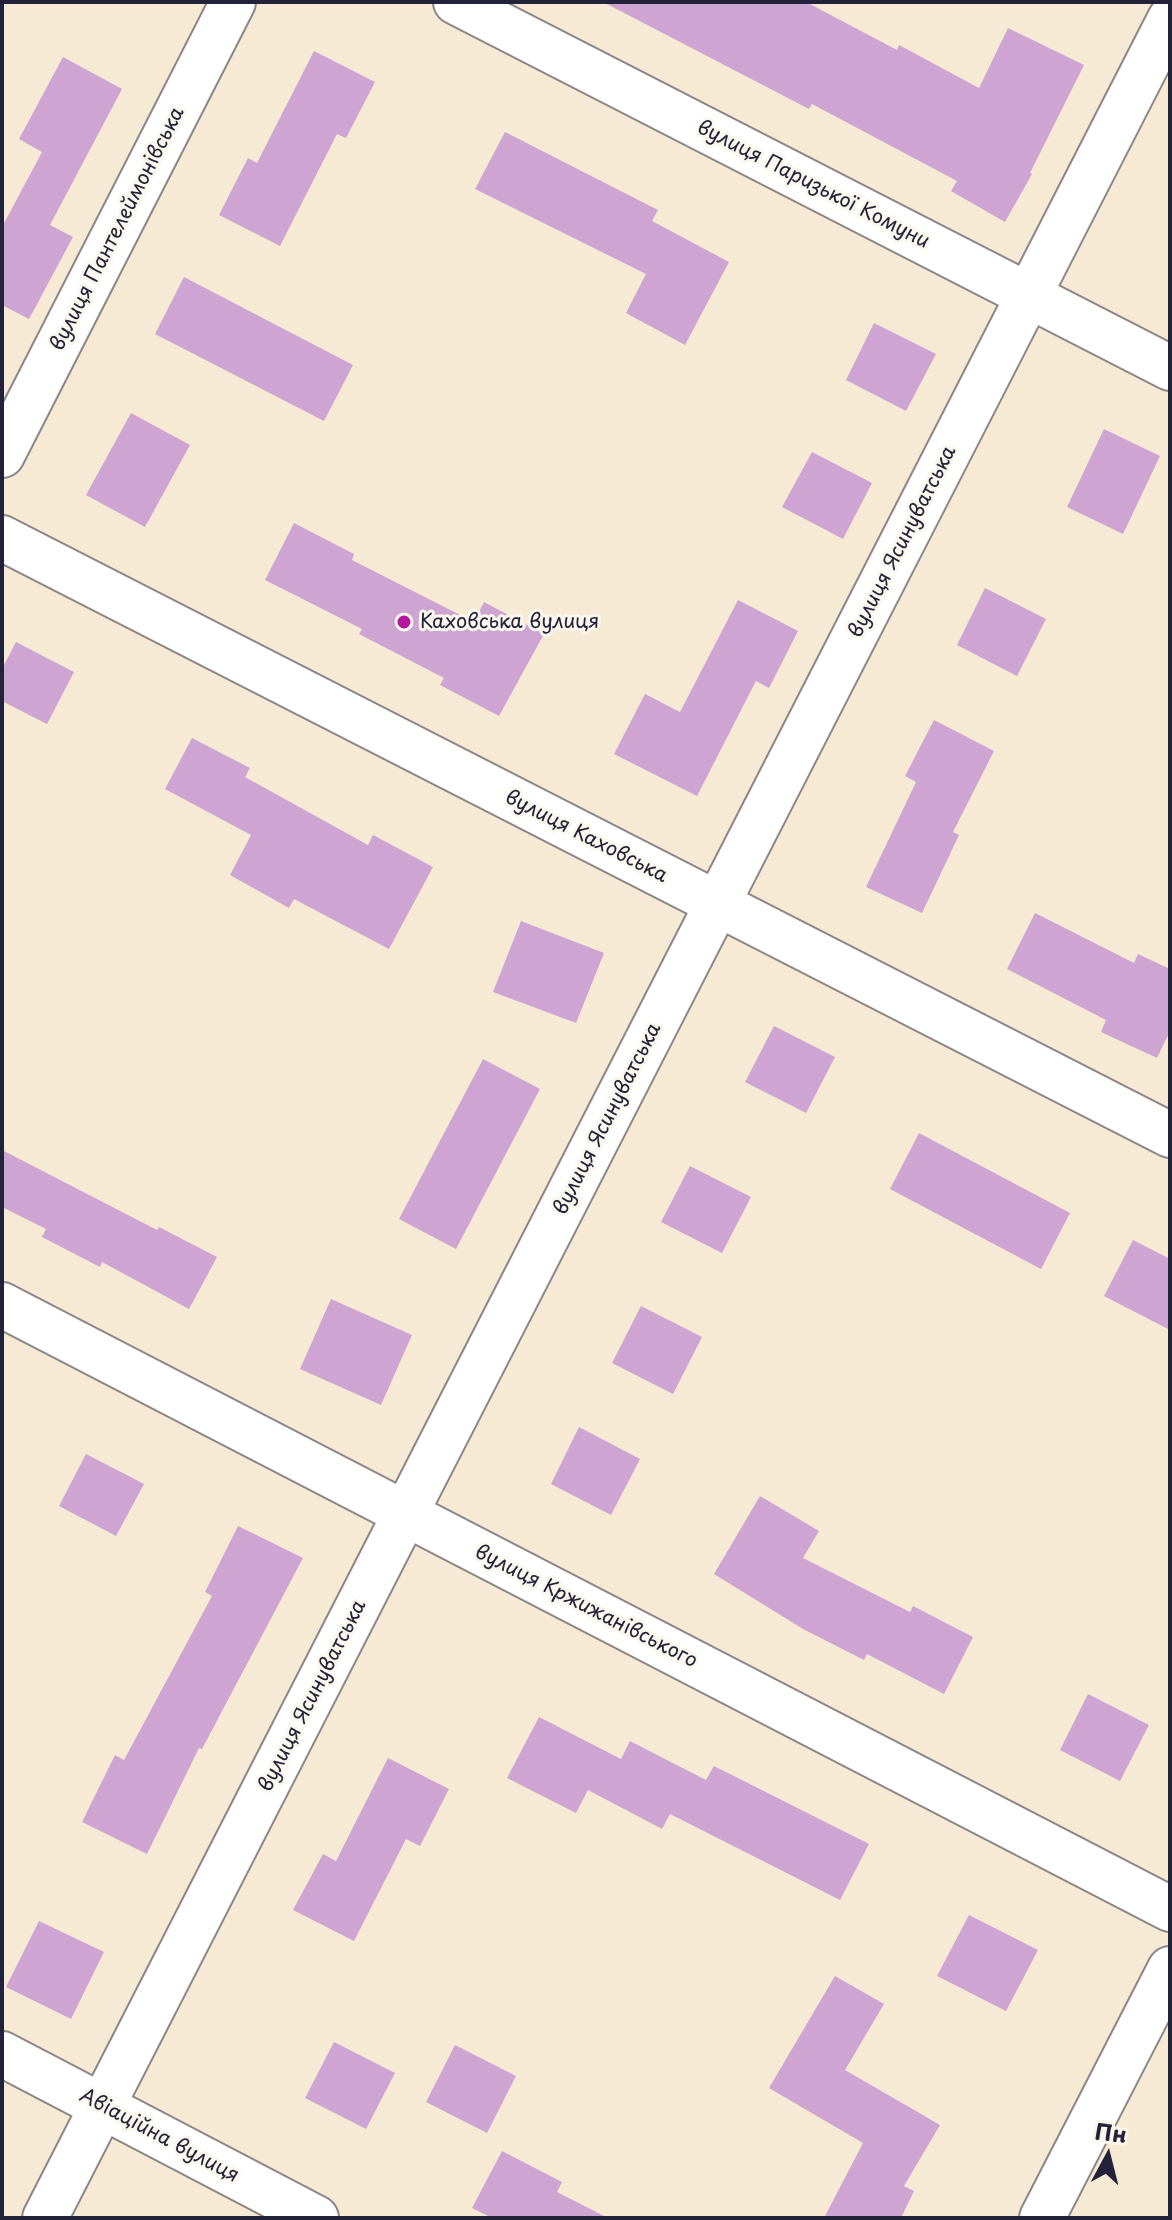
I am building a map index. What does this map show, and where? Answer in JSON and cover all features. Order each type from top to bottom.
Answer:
[{"type":"street","name":"вулиця Пантелеймонівська","points":[[2,455],[233,2]]},
{"type":"street","name":"вулиця Паризької Комуни","points":[[456,2],[1170,368]]},
{"type":"street","name":"вулиця Ясинуватська","points":[[45,2218],[1170,19]]},
{"type":"street","name":"вулиця Каховська","points":[[2,538],[1170,1135]]},
{"type":"street","name":"вулиця Кржижанівського","points":[[2,1305],[1170,1909]]},
{"type":"street","points":[[1042,2218],[1170,1969]]},
{"type":"street","name":"Авіаційна вулиця","points":[[2,2054],[316,2218]]},
{"type":"building","points":[[603,2],[806,2],[897,50],[899,45],[979,88],[1008,28],[1084,65],[1032,174],[1005,222],[951,191],[957,181],[812,104],[809,109]]},
{"type":"building","points":[[314,51],[375,82],[346,138],[337,134],[280,246],[219,215],[248,158],[257,163]]},
{"type":"building","points":[[63,57],[122,89],[50,225],[73,237],[29,319],[2,305],[2,227],[42,152],[19,139]]},
{"type":"building","points":[[505,132],[658,210],[652,221],[729,262],[685,345],[626,313],[646,274],[475,189]]},
{"type":"building","points":[[184,277],[353,365],[324,421],[155,334]]},
{"type":"building","points":[[874,323],[936,354],[906,411],[846,380]]},
{"type":"building","points":[[131,413],[190,445],[145,527],[86,495]]},
{"type":"building","points":[[1104,429],[1160,456],[1123,534],[1067,507]]},
{"type":"building","points":[[812,452],[872,483],[843,539],[782,507]]},
{"type":"building","points":[[294,523],[354,554],[352,560],[474,622],[484,602],[544,634],[499,716],[440,685],[444,678],[359,634],[362,629],[265,580]]},
{"type":"building","points":[[985,588],[1046,619],[1017,676],[957,645]]},
{"type":"building","points":[[738,600],[798,631],[769,688],[756,681],[697,796],[614,754],[645,694],[680,712]]},
{"type":"building","points":[[16,642],[74,672],[47,724],[2,701],[2,669]]},
{"type":"building","points":[[934,720],[994,751],[953,832],[959,835],[922,913],[866,887],[916,782],[905,776]]},
{"type":"building","points":[[192,738],[250,768],[245,777],[368,845],[373,835],[433,867],[389,949],[294,899],[289,908],[230,875],[251,835],[165,789]]},
{"type":"building","points":[[1035,913],[1134,963],[1138,954],[1170,969],[1170,1031],[1157,1058],[1101,1032],[1106,1020],[1007,969]]},
{"type":"building","points":[[521,921],[604,953],[576,1023],[493,992]]},
{"type":"building","points":[[774,1026],[835,1057],[806,1113],[745,1082]]},
{"type":"building","points":[[483,1059],[540,1089],[456,1249],[399,1219]]},
{"type":"building","points":[[919,1133],[1070,1213],[1041,1269],[890,1189]]},
{"type":"building","points":[[2,1150],[157,1230],[159,1227],[217,1257],[189,1309],[102,1262],[100,1267],[42,1237],[46,1229],[2,1207]]},
{"type":"building","points":[[690,1166],[751,1197],[722,1253],[661,1222]]},
{"type":"building","points":[[1133,1240],[1170,1259],[1170,1330],[1104,1296]]},
{"type":"building","points":[[331,1299],[412,1335],[381,1405],[300,1369]]},
{"type":"building","points":[[641,1306],[702,1337],[673,1394],[612,1363]]},
{"type":"building","points":[[579,1427],[640,1459],[611,1515],[551,1484]]},
{"type":"building","points":[[86,1454],[144,1484],[116,1536],[59,1506]]},
{"type":"building","points":[[760,1496],[819,1531],[803,1558],[910,1612],[913,1606],[973,1637],[944,1694],[867,1654],[864,1660],[803,1629],[714,1574]]},
{"type":"building","points":[[238,1526],[303,1558],[202,1749],[199,1748],[147,1854],[82,1822],[115,1755],[124,1760],[212,1596],[205,1592]]},
{"type":"building","points":[[1088,1694],[1149,1725],[1120,1781],[1060,1750]]},
{"type":"building","points":[[539,1717],[621,1759],[630,1741],[706,1780],[714,1766],[869,1844],[840,1900],[670,1814],[662,1829],[588,1790],[576,1813],[507,1778]]},
{"type":"building","points":[[388,1758],[449,1789],[420,1846],[406,1839],[354,1941],[293,1910],[323,1854],[336,1861]]},
{"type":"building","points":[[969,1915],[1038,1950],[1006,2011],[937,1976]]},
{"type":"building","points":[[39,1921],[104,1952],[71,2019],[6,1987]]},
{"type":"building","points":[[835,1976],[884,2004],[845,2070],[940,2125],[904,2186],[914,2191],[901,2218],[824,2218],[863,2143],[769,2088]]},
{"type":"building","points":[[334,2042],[395,2073],[366,2129],[305,2098]]},
{"type":"building","points":[[455,2045],[516,2076],[487,2133],[426,2102]]},
{"type":"building","points":[[502,2151],[562,2182],[557,2192],[608,2218],[492,2218],[472,2208]]},
{"type":"place","name":"Каховська вулиця","points":[[404,622]]}]
